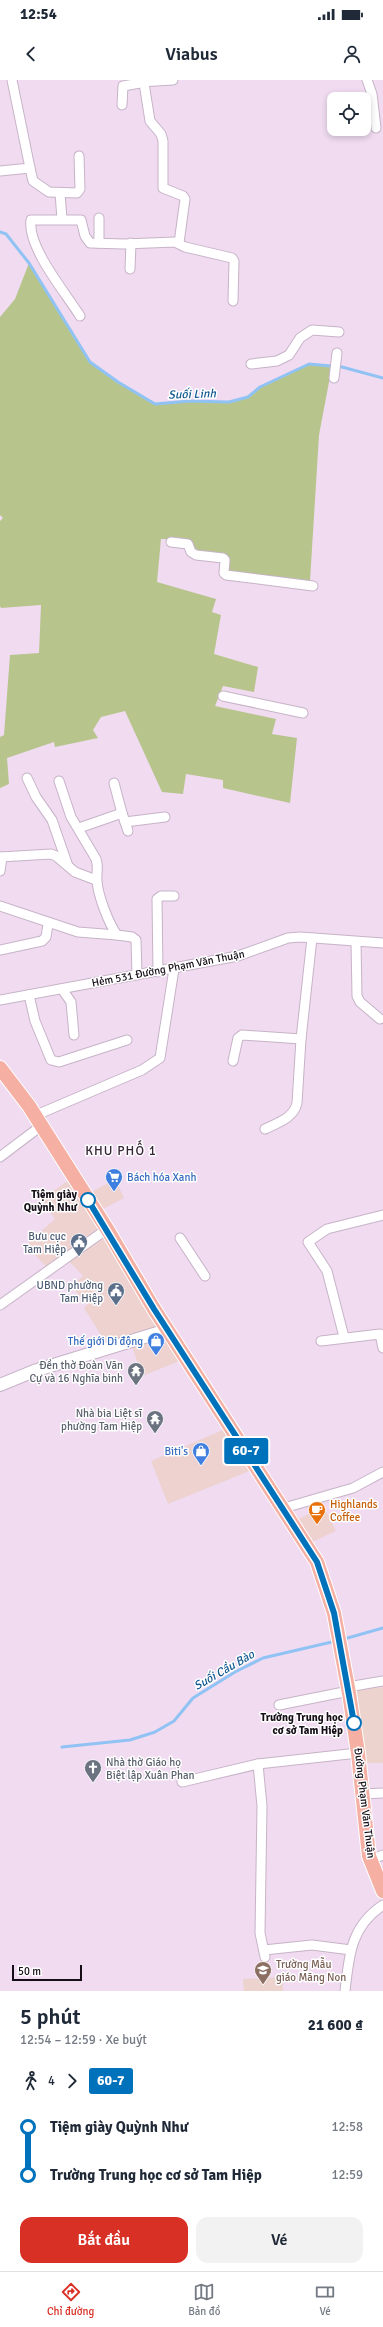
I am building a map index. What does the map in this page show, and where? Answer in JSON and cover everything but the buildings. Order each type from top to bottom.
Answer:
[{"type":"main road","name":"Đường Phạm Văn Thuận","points":[[0,1068],[37,1121],[107,1229],[167,1330],[284,1508],[317,1562],[326,1585],[339,1640],[358,1753],[363,1794],[383,1891]]},
{"type":"street","points":[[12,80],[33,181],[49,192],[79,192],[79,156]]},
{"type":"street","points":[[122,104],[123,86],[141,82],[173,80]]},
{"type":"street","points":[[367,80],[372,94],[376,128]]},
{"type":"street","points":[[141,82],[150,122],[161,134],[163,141],[163,188],[183,196],[185,199],[179,243]]},
{"type":"street","points":[[0,171],[30,168]]},
{"type":"street","points":[[60,193],[62,219]]},
{"type":"street","points":[[99,218],[99,243]]},
{"type":"street","points":[[80,316],[39,251],[31,233],[31,220],[81,220],[87,241],[99,243],[161,241],[179,243],[185,247],[232,258],[234,261],[233,301]]},
{"type":"street","points":[[130,269],[131,243]]},
{"type":"street","points":[[251,364],[277,361],[289,355],[300,338],[312,330],[339,332]]},
{"type":"street","points":[[334,378],[337,353]]},
{"type":"street","points":[[171,542],[188,544],[191,552],[196,555],[223,558],[226,575],[313,586]]},
{"type":"street","points":[[223,696],[303,713]]},
{"type":"street","points":[[27,778],[36,797],[52,820],[68,867]]},
{"type":"street","points":[[59,781],[71,817],[79,828],[96,859],[98,866],[96,880],[110,923],[117,935]]},
{"type":"street","points":[[114,783],[128,831]]},
{"type":"street","points":[[79,828],[124,817],[165,817]]},
{"type":"street","points":[[0,872],[1,857],[22,854],[51,854],[56,856],[68,867],[96,880]]},
{"type":"street","points":[[158,972],[157,899],[161,896],[174,896]]},
{"type":"street","points":[[0,906],[48,924],[78,932],[132,937],[136,940],[137,975]]},
{"type":"street","points":[[0,950],[42,941],[46,936],[48,924]]},
{"type":"street","name":"Hẻm 531 Đường Phạm Văn Thuận","points":[[0,1000],[238,956],[288,938],[383,942]]},
{"type":"street","points":[[265,1129],[295,1111],[312,938]]},
{"type":"street","points":[[356,942],[357,996],[360,1002],[380,1019]]},
{"type":"street","points":[[1,1154],[37,1121],[142,1070],[160,1058],[174,969]]},
{"type":"street","points":[[62,989],[71,1002],[74,1035]]},
{"type":"street","points":[[28,995],[35,1021],[51,1060],[55,1062],[127,1040]]},
{"type":"street","points":[[233,1061],[238,1038],[242,1035],[301,1039]]},
{"type":"street","points":[[344,1337],[327,1271],[308,1242],[327,1229],[383,1215]]},
{"type":"street","points":[[0,1305],[107,1229]]},
{"type":"street","points":[[180,1238],[205,1276]]},
{"type":"street","points":[[0,1385],[39,1370],[167,1330]]},
{"type":"street","points":[[320,1341],[381,1333],[383,1348]]},
{"type":"street","points":[[284,1508],[353,1488],[382,1473]]},
{"type":"street","points":[[279,1705],[383,1681]]},
{"type":"street","points":[[182,1782],[258,1764],[358,1753]]},
{"type":"street","points":[[258,1764],[262,1806],[260,1933],[264,1954],[312,1945],[351,1950]]},
{"type":"street","points":[[363,1794],[383,1793]]},
{"type":"street","points":[[345,1991],[354,1937],[362,1923],[370,1914],[383,1905]]},
{"type":"shaded area","name":"Bách hóa Xanh","points":[[115,1179],[124,1198],[101,1210],[90,1193]]},
{"type":"shaded area","points":[[69,1180],[101,1229],[47,1268],[26,1245],[55,1219],[42,1199]]},
{"type":"shaded area","points":[[104,1235],[158,1327],[106,1343],[84,1308],[88,1304],[71,1287],[83,1276],[69,1261]]},
{"type":"shaded area","name":"Thế giới Di động","points":[[164,1336],[180,1361],[142,1376],[132,1346]]},
{"type":"shaded area","name":"Biti's","points":[[225,1429],[252,1470],[168,1504],[151,1461]]},
{"type":"shaded area","name":"Highlands Coffee","points":[[324,1507],[336,1531],[312,1542],[298,1519]]},
{"type":"shaded area","name":"Trường Trung học cơ sở Tam Hiệp","points":[[383,1687],[383,1763],[365,1763],[354,1690]]},
{"type":"shaded area","name":"Trường Mẫu giáo Măng Non","points":[[283,1977],[283,1991],[244,1991],[243,1979]]},
{"type":"green space","points":[[29,263],[90,362],[118,382],[155,404],[190,401],[229,402],[248,397],[260,387],[309,364],[332,366],[319,435],[310,581],[228,571],[224,554],[197,551],[187,540],[161,539],[157,582],[216,599],[212,612],[221,615],[214,654],[258,667],[254,692],[223,686],[215,706],[276,719],[272,734],[297,738],[290,803],[223,788],[223,780],[186,774],[183,794],[162,792],[125,711],[101,717],[93,730],[98,738],[55,747],[54,742],[7,758],[9,784],[0,788],[0,737],[4,735],[10,655],[39,653],[41,605],[1,608],[0,606],[0,521],[3,518],[0,515],[0,317],[15,299]]},
{"type":"waterway","name":"Suối Linh","points":[[0,232],[6,234],[29,263],[90,362],[118,382],[155,404],[190,401],[229,402],[248,397],[260,387],[309,364],[342,367],[383,378]]},
{"type":"waterway","name":"Suối Cầu Bào","points":[[344,1639],[383,1628]]},
{"type":"waterway","name":"Suối Cầu Bào","points":[[62,1747],[130,1740],[155,1732],[174,1721],[193,1698],[235,1672],[263,1658],[336,1641]]},
{"type":"bus line","name":"60-7","points":[[88,1200],[190,1367],[292,1520],[317,1562],[326,1585],[334,1613],[354,1723]]},
{"type":"place","name":"Bách hóa Xanh","points":[[114,1192]]},
{"type":"place","name":"Tiệm giày Quỳnh Như","points":[[88,1200]]},
{"type":"place","name":"Bưu cục Tam Hiệp","points":[[79,1257]]},
{"type":"place","name":"UBND phường Tam Hiệp","points":[[116,1306]]},
{"type":"place","name":"Thế giới Di động","points":[[156,1356]]},
{"type":"place","name":"Đền thờ Đoàn Văn Cự và 16 Nghĩa binh","points":[[136,1386]]},
{"type":"place","name":"Nhà bia Liệt sĩ phường Tam Hiệp","points":[[155,1434]]},
{"type":"place","name":"Biti's","points":[[201,1466]]},
{"type":"place","name":"Highlands Coffee","points":[[317,1525]]},
{"type":"place","name":"Trường Trung học cơ sở Tam Hiệp","points":[[354,1723]]},
{"type":"place","name":"Nhà thờ Giáo họ Biệt lập Xuân Phan","points":[[93,1783]]},
{"type":"place","name":"Trường Mẫu giáo Măng Non","points":[[263,1985]]},
{"type":"district","name":"KHU PHỐ 1","points":[[121,1150]]}]
